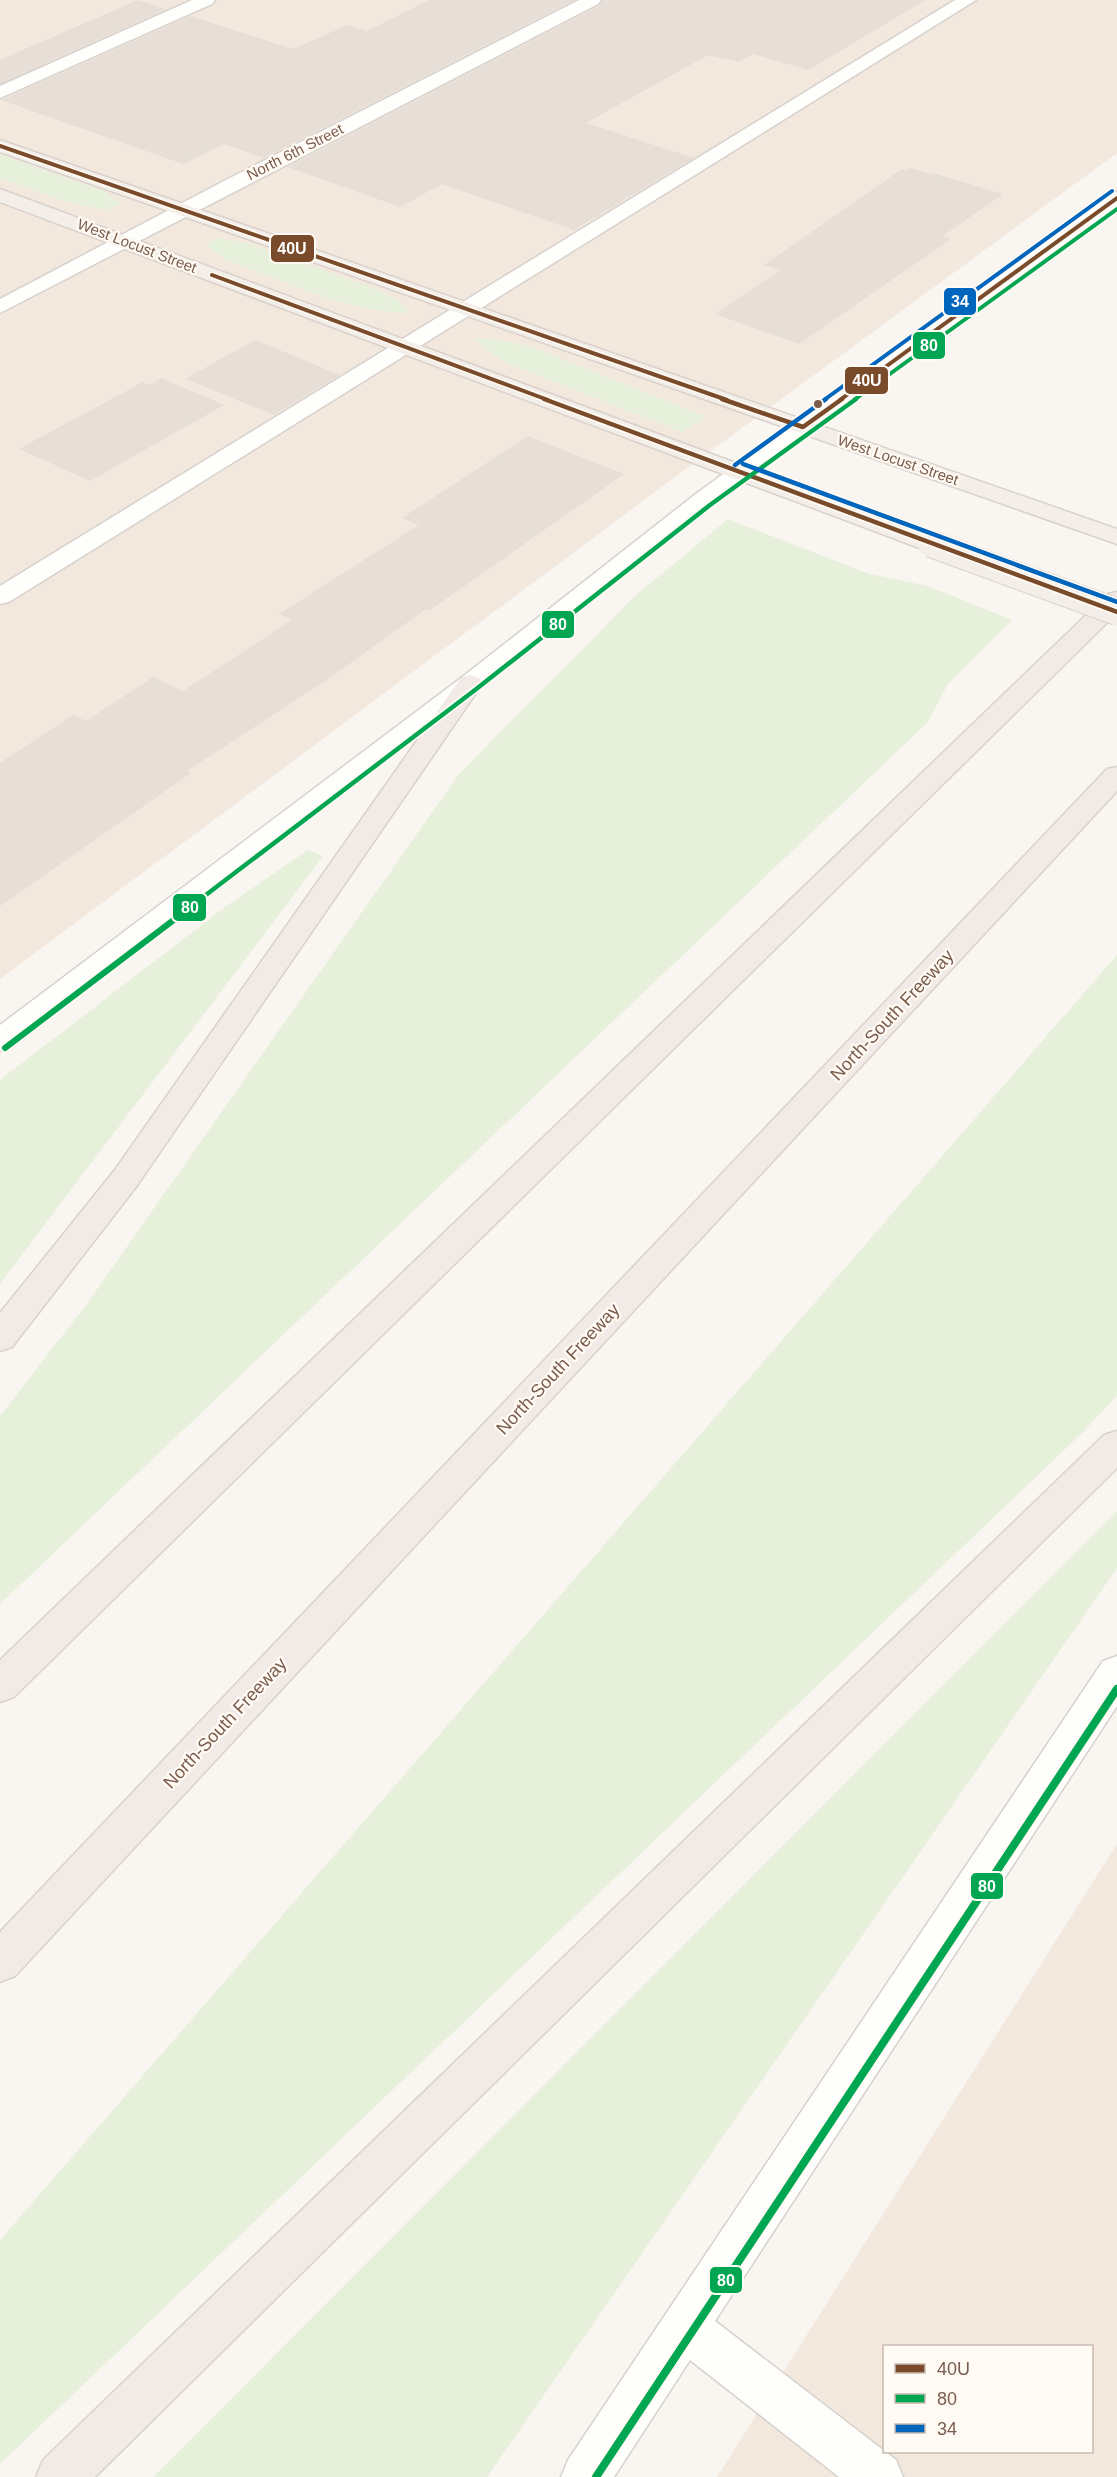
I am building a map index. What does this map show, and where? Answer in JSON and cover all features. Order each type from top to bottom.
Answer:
[{"type":"highway","points":[[0,1685],[1117,599]]},
{"type":"highway","points":[[0,1338],[125,1179],[470,684]]},
{"type":"highway","name":"North-South Freeway","points":[[0,1962],[1117,775]]},
{"type":"highway","points":[[60,2477],[1117,1445]]},
{"type":"main road","name":"West Locust Street","points":[[0,146],[1117,537]]},
{"type":"main road","name":"West Locust Street","points":[[0,195],[1117,612]]},
{"type":"street","points":[[0,93],[206,0]]},
{"type":"street","name":"North 6th Street","points":[[0,308],[184,210],[592,0]]},
{"type":"street","points":[[0,597],[967,0]]},
{"type":"street","points":[[0,1041],[470,684],[740,472],[1117,198]]},
{"type":"street","points":[[585,2477],[686,2328],[1117,1673]]},
{"type":"street","points":[[686,2328],[879,2477]]},
{"type":"shaded area","points":[[0,0],[1117,0],[1117,153],[675,477],[0,979]]},
{"type":"shaded area","points":[[1117,1844],[1117,2477],[717,2477]]},
{"type":"green space","points":[[0,154],[105,192],[120,204],[106,210],[70,203],[0,178]]},
{"type":"green space","points":[[218,238],[247,243],[376,289],[399,301],[409,313],[385,311],[338,301],[224,259],[206,245]]},
{"type":"green space","points":[[474,338],[501,340],[532,347],[707,417],[682,432],[507,363],[486,350]]},
{"type":"green space","points":[[728,519],[869,574],[928,586],[1012,620],[948,684],[927,723],[0,1604],[0,1416],[86,1305],[459,774],[635,596]]},
{"type":"green space","points":[[308,850],[323,856],[0,1284],[0,1080],[225,907]]},
{"type":"green space","points":[[1117,955],[1117,1396],[1082,1433],[0,2464],[0,2240]]},
{"type":"green space","points":[[1117,1511],[1117,1568],[487,2477],[153,2477]]},
{"type":"building","points":[[138,0],[166,9],[0,84],[0,60]]},
{"type":"building","points":[[429,0],[574,0],[264,158],[224,144],[183,164],[1,100],[190,16],[293,49],[348,25],[367,31]]},
{"type":"building","points":[[603,0],[926,0],[808,70],[753,54],[739,62],[708,55],[586,123],[694,158],[574,230],[442,184],[400,207],[288,167],[599,6]]},
{"type":"building","points":[[910,168],[1003,194],[943,236],[951,239],[799,344],[715,314],[781,270],[764,265],[902,169],[906,171]]},
{"type":"building","points":[[255,340],[340,375],[274,415],[185,379]]},
{"type":"building","points":[[161,378],[224,405],[90,481],[19,449],[143,382],[150,385]]},
{"type":"building","points":[[528,436],[624,474],[430,610],[426,609],[328,679],[187,771],[191,773],[0,906],[0,763],[73,715],[86,721],[153,677],[183,691],[292,620],[279,614],[419,525],[402,518]]},
{"type":"transit line","name":"40U","points":[[0,146],[803,427],[1117,198]]},
{"type":"transit line","name":"34","points":[[735,465],[1112,191]]},
{"type":"transit line","name":"80","points":[[5,1048],[475,690],[710,505],[1117,209]]},
{"type":"transit line","name":"40U","points":[[212,275],[1117,612]]},
{"type":"transit line","name":"34","points":[[743,464],[1117,602]]},
{"type":"transit line","name":"80","points":[[596,2477],[1117,1689]]}]
